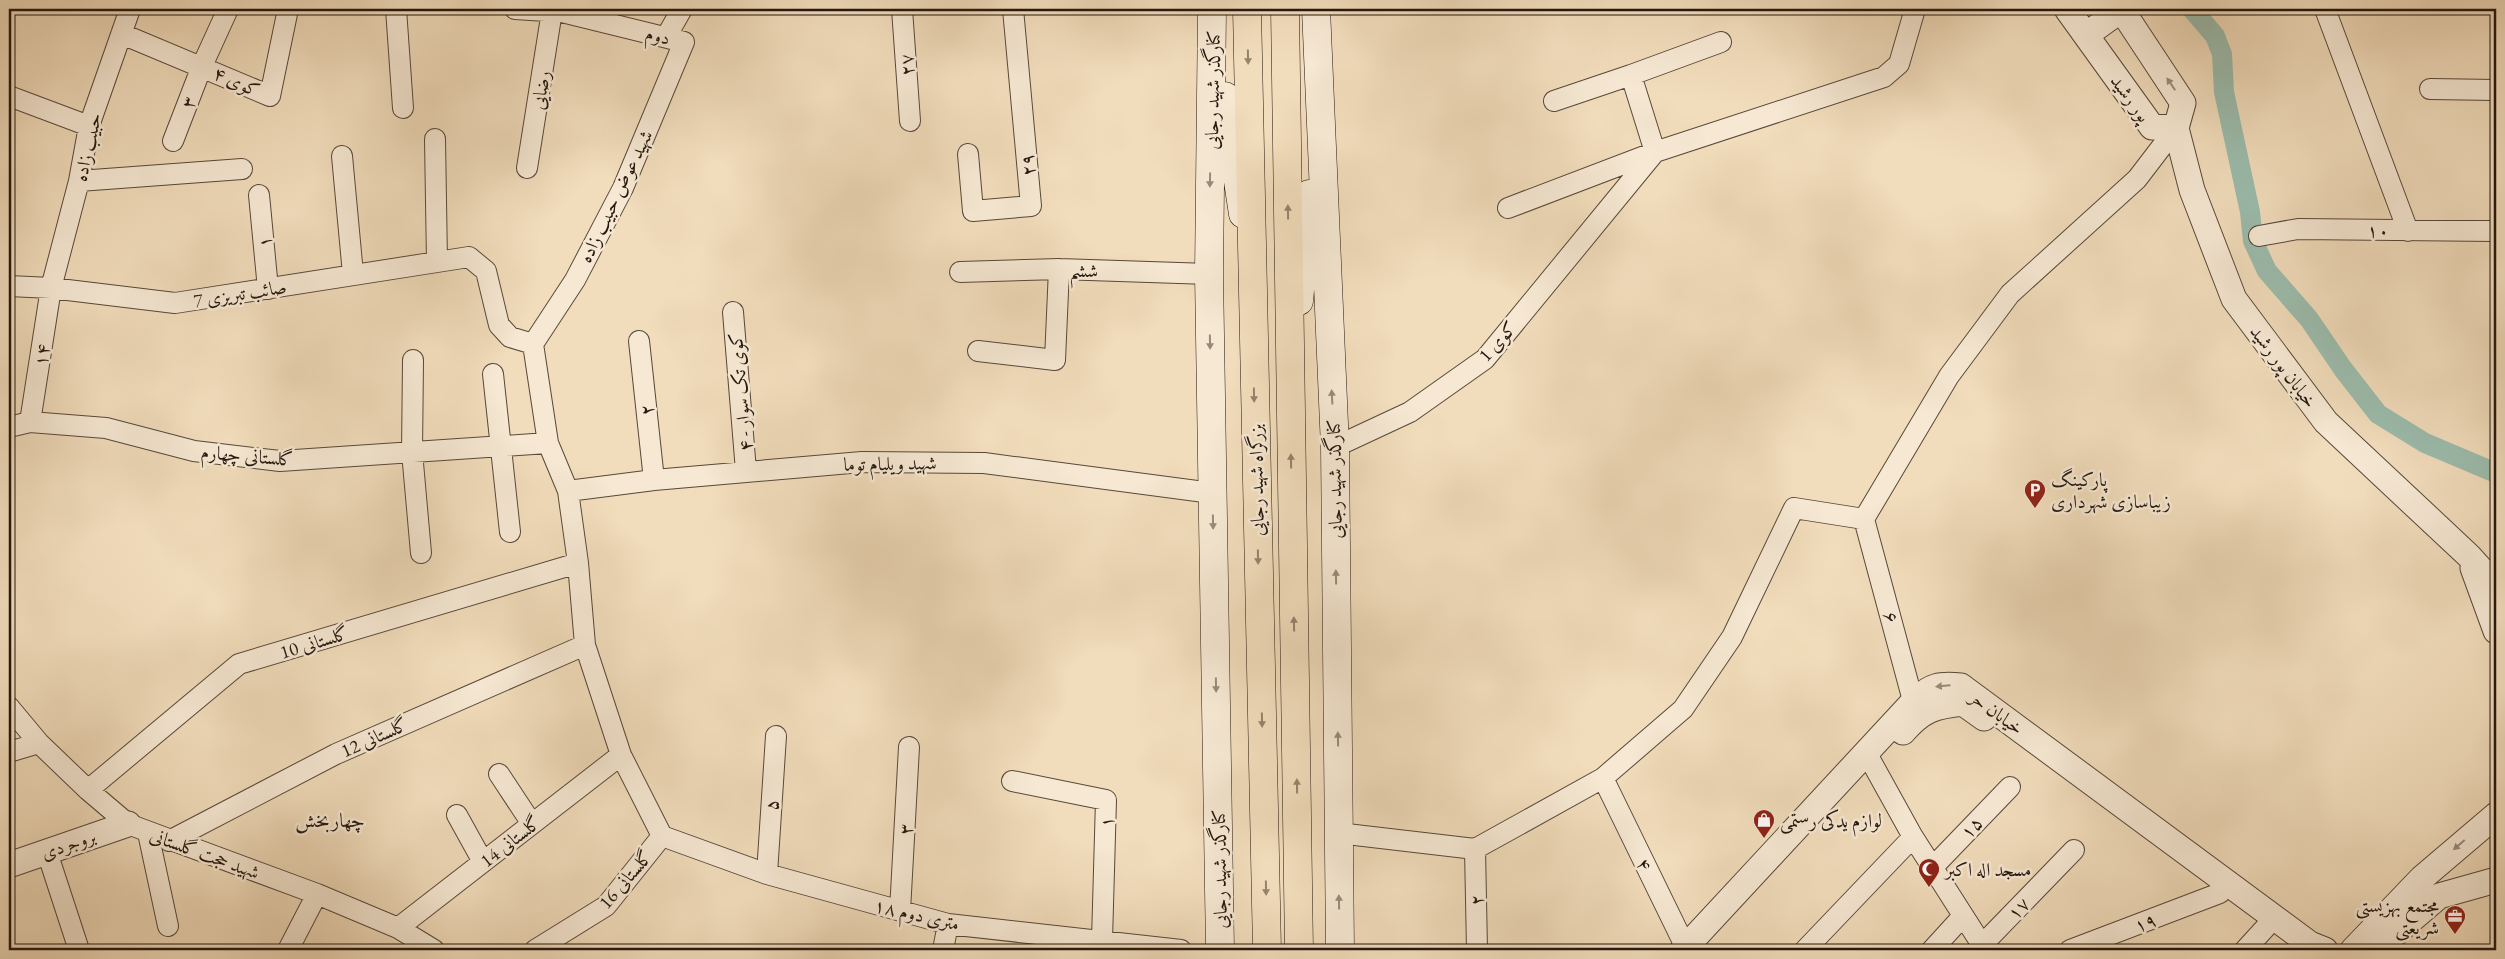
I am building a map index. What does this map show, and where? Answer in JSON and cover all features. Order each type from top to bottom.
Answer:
[{"type":"highway","name":"بزرگراه شهید رجایی","points":[[1247,9],[1251,270],[1267,950]]},
{"type":"highway","name":"بزرگراه شهید رجایی","points":[[1285,9],[1299,950]]},
{"type":"main road","name":"کنارگذر شهید رجایی","points":[[1316,9],[1335,447],[1340,950]]},
{"type":"main road","points":[[1212,13],[1251,270]]},
{"type":"main road","name":"کنارگذر شهید رجایی","points":[[1212,13],[1209,274],[1220,950]]},
{"type":"main road","points":[[1290,387],[1319,96]]},
{"type":"street","name":"حبیب زاده","points":[[51,288],[79,181],[89,126],[130,9]]},
{"type":"street","name":"۳","points":[[173,141],[202,66],[228,9]]},
{"type":"street","name":"کوی ۴","points":[[122,34],[270,96],[288,9]]},
{"type":"street","points":[[396,9],[403,108]]},
{"type":"street","name":"دوم","points":[[515,9],[552,11],[675,40]]},
{"type":"street","name":"شهید عوض حبیب زاده","points":[[534,344],[575,280],[623,188],[675,40],[682,9]]},
{"type":"street","name":"۲۷","points":[[902,9],[910,121]]},
{"type":"street","name":"۲۹","points":[[968,154],[973,211],[1031,206],[1013,9]]},
{"type":"street","points":[[1508,208],[1655,152],[1884,77],[1899,64],[1915,9]]},
{"type":"street","name":"پور رشید","points":[[2067,9],[2152,127],[2176,128],[2183,102],[2121,9]]},
{"type":"street","points":[[2086,35],[2121,9]]},
{"type":"street","points":[[2326,9],[2408,231]]},
{"type":"street","name":"رضایی","points":[[527,168],[552,11]]},
{"type":"street","points":[[1554,101],[1721,42]]},
{"type":"street","points":[[1631,74],[1655,152]]},
{"type":"street","points":[[2430,89],[2496,90]]},
{"type":"street","points":[[9,96],[89,126]]},
{"type":"street","points":[[1338,833],[1475,849],[1603,778],[1683,709],[1732,637],[1794,508],[1864,519],[1949,376],[2010,294],[2137,179],[2176,128]]},
{"type":"street","name":"خیابان پور رشید","points":[[2176,128],[2192,190],[2234,299],[2326,422],[2468,556],[2496,586]]},
{"type":"street","points":[[435,139],[437,262]]},
{"type":"street","name":"کوی 1","points":[[1335,447],[1410,412],[1485,359],[1655,152]]},
{"type":"street","points":[[342,156],[353,274]]},
{"type":"street","points":[[79,181],[242,170]]},
{"type":"street","name":"۱","points":[[259,195],[268,289]]},
{"type":"street","name":"۱۰","points":[[2259,236],[2298,229],[2496,231]]},
{"type":"street","name":"صائب تبریزی 7","points":[[9,286],[51,288],[174,303],[469,257],[486,271],[499,325],[510,337],[534,344]]},
{"type":"street","points":[[978,351],[1055,360],[1059,269]]},
{"type":"street","name":"ششم","points":[[960,272],[1059,269],[1209,274]]},
{"type":"street","name":"۱۴","points":[[30,422],[51,288]]},
{"type":"street","name":"۴ - کوی تک سوار","points":[[733,312],[746,471]]},
{"type":"street","name":"۲","points":[[639,341],[654,480]]},
{"type":"street","points":[[534,344],[548,442],[568,492],[578,563],[585,645],[621,755],[662,836]]},
{"type":"street","points":[[413,360],[412,452],[421,553]]},
{"type":"street","points":[[493,374],[510,532]]},
{"type":"street","name":"گلستانی چهارم","points":[[9,427],[30,422],[106,428],[194,451],[280,461],[548,442]]},
{"type":"street","name":"شهید ویلیام توما","points":[[568,492],[654,480],[862,462],[984,463],[1212,493]]},
{"type":"street","name":"۶","points":[[1864,519],[1916,708]]},
{"type":"street","name":"خیابان پور رشید","points":[[2468,556],[2496,631]]},
{"type":"street","name":"گلستانی 10","points":[[88,790],[238,664],[578,563]]},
{"type":"street","name":"گلستانی 12","points":[[169,841],[336,754],[585,645]]},
{"type":"street","name":"خیابان حر","points":[[1689,950],[1870,761],[1916,708],[1928,688],[1944,684],[1961,686],[2310,944],[2325,950]]},
{"type":"street","name":"خیابان حر","points":[[1916,708],[1963,703],[2297,950]]},
{"type":"street","name":"شهید حجت گلستانی","points":[[9,707],[39,743],[88,790],[138,828],[317,894],[398,928],[434,950]]},
{"type":"street","name":"۵","points":[[767,874],[776,736]]},
{"type":"street","points":[[9,752],[39,743]]},
{"type":"street","name":"۳","points":[[900,911],[909,746]]},
{"type":"street","name":"گلستانی 14","points":[[398,928],[621,755]]},
{"type":"street","points":[[1870,761],[1913,837],[1983,948]]},
{"type":"street","points":[[499,774],[532,824]]},
{"type":"street","name":"۴","points":[[1603,778],[1689,950]]},
{"type":"street","name":"۱","points":[[1012,781],[1106,800],[1102,940]]},
{"type":"street","name":"۱۵","points":[[1933,867],[2010,787]]},
{"type":"street","points":[[2353,950],[2422,878],[2496,814]]},
{"type":"street","points":[[457,815],[483,862]]},
{"type":"street","points":[[138,828],[168,926]]},
{"type":"street","name":"بروجردی","points":[[9,864],[138,828]]},
{"type":"street","name":"۱۸ متری دوم","points":[[662,836],[767,874],[948,924],[1181,950]]},
{"type":"street","name":"گلستانی 16","points":[[535,950],[606,906],[662,836]]},
{"type":"street","points":[[1805,950],[1913,837]]},
{"type":"street","name":"۲","points":[[1475,849],[1477,950]]},
{"type":"street","name":"۱۷","points":[[1983,948],[2074,850]]},
{"type":"street","points":[[47,852],[79,950]]},
{"type":"street","points":[[2376,950],[2438,896],[2496,880]]},
{"type":"street","name":"۱۹","points":[[2070,950],[2220,893]]},
{"type":"street","points":[[288,950],[317,894]]},
{"type":"street","points":[[1932,950],[1963,916]]},
{"type":"street","points":[[943,950],[948,924]]},
{"type":"street","points":[[2245,950],[2266,927]]},
{"type":"waterway","points":[[2192,9],[2215,36],[2222,54],[2224,92],[2250,212],[2253,241],[2267,271],[2309,319],[2343,369],[2378,414],[2425,443],[2496,473]]},
{"type":"place","name":"پارکینگ زیباسازی شهرداری","points":[[2035,509]]},
{"type":"place","name":"لوازم یدکی رستمی","points":[[1764,839]]},
{"type":"place","name":"مسجد اله اکبر","points":[[1929,888]]},
{"type":"place","name":"مجتمع بهزیستی شریعتی","points":[[2455,935]]},
{"type":"district","name":"چهاربخش","points":[[330,820]]}]
